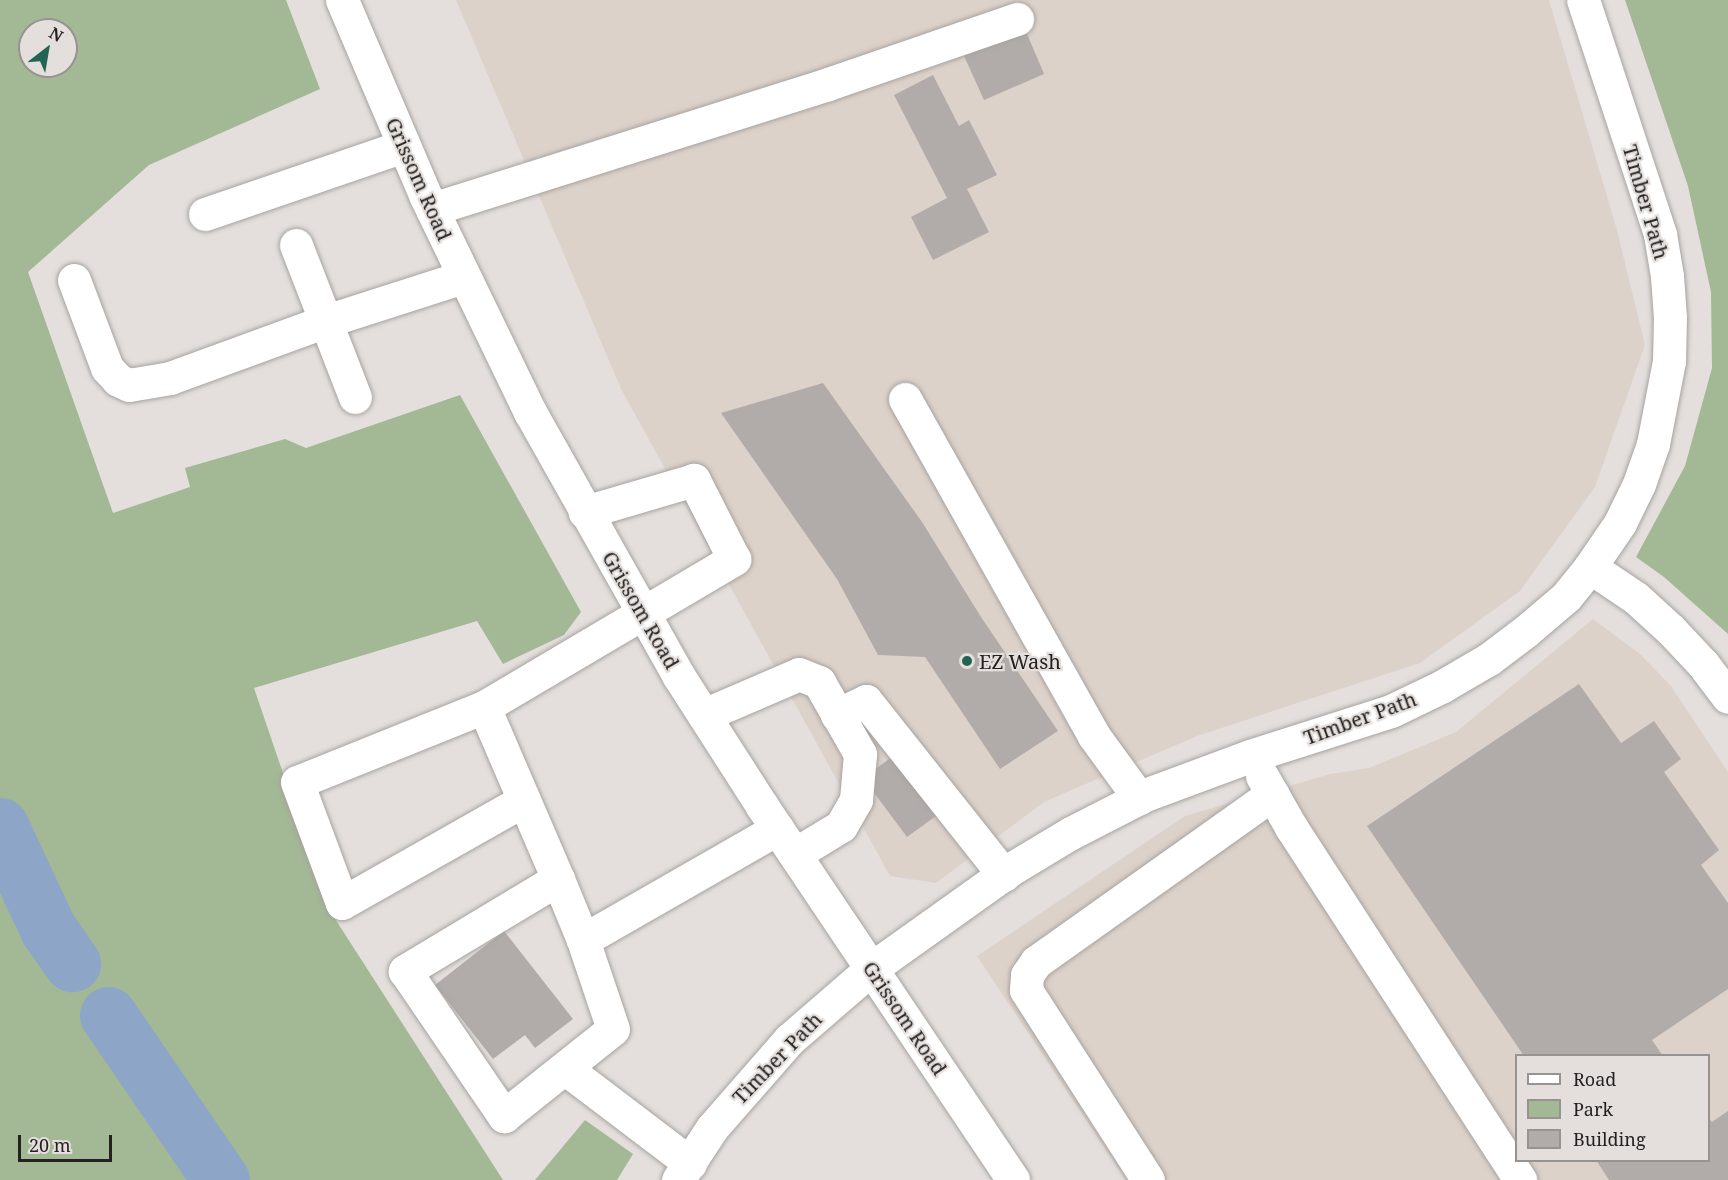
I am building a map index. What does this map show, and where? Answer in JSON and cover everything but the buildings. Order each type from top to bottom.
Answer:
[{"type":"street","name":"Grissom Road","points":[[342,0],[404,146],[463,276],[530,412],[585,512],[704,715],[786,842],[1013,1180]]},
{"type":"street","name":"Timber Path","points":[[684,1171],[712,1128],[790,1039],[872,968],[1004,874],[1071,833],[1138,798],[1250,756],[1391,711],[1441,687],[1489,658],[1526,630],[1566,597],[1590,567],[1620,524],[1639,484],[1653,444],[1668,371],[1670,318],[1667,276],[1659,234],[1583,0]]},
{"type":"street","points":[[432,209],[828,84],[1017,18]]},
{"type":"street","points":[[206,214],[404,146]]},
{"type":"street","points":[[296,245],[355,397]]},
{"type":"street","points":[[74,280],[107,368],[118,380],[129,385],[170,378],[327,321],[463,276]]},
{"type":"street","points":[[905,399],[1094,736],[1138,798]]},
{"type":"street","points":[[524,800],[342,903],[297,782],[484,707],[734,560],[694,480],[585,512]]},
{"type":"street","points":[[1590,567],[1636,598],[1671,630],[1703,664],[1728,697]]},
{"type":"street","points":[[583,940],[786,842],[841,826],[856,800],[860,754],[819,682],[799,674],[704,715]]},
{"type":"street","points":[[837,715],[866,701],[1004,874]]},
{"type":"street","points":[[484,707],[558,879],[583,940],[613,1029],[566,1069],[504,1116],[405,972],[558,879]]},
{"type":"street","points":[[1250,756],[1292,827],[1520,1180]]},
{"type":"street","points":[[1148,1180],[1026,990],[1027,975],[1036,962],[1272,794]]},
{"type":"street","points":[[566,1069],[684,1171]]},
{"type":"shaded area","points":[[456,0],[1549,0],[1617,230],[1645,345],[1595,487],[1520,591],[1420,663],[1197,736],[1044,802],[936,883],[890,876],[621,389]]},
{"type":"shaded area","points":[[1593,619],[1640,654],[1671,686],[1728,772],[1728,1180],[1126,1180],[977,956],[1185,816],[1330,774],[1369,768],[1456,732]]},
{"type":"green space","points":[[0,0],[286,0],[320,89],[149,165],[28,272],[113,513],[190,487],[185,468],[285,439],[306,448],[460,395],[581,612],[564,635],[503,664],[477,621],[254,688],[330,911],[503,1180],[0,1180]]},
{"type":"green space","points":[[1625,0],[1728,0],[1728,634],[1664,577],[1636,557],[1685,466],[1712,368],[1711,292],[1688,186]]},
{"type":"green space","points":[[585,1120],[633,1154],[617,1180],[535,1180]]},
{"type":"waterway","points":[[0,826],[48,929],[72,963]]},
{"type":"waterway","points":[[108,1015],[221,1180]]},
{"type":"place","name":"EZ Wash","points":[[967,661]]}]
